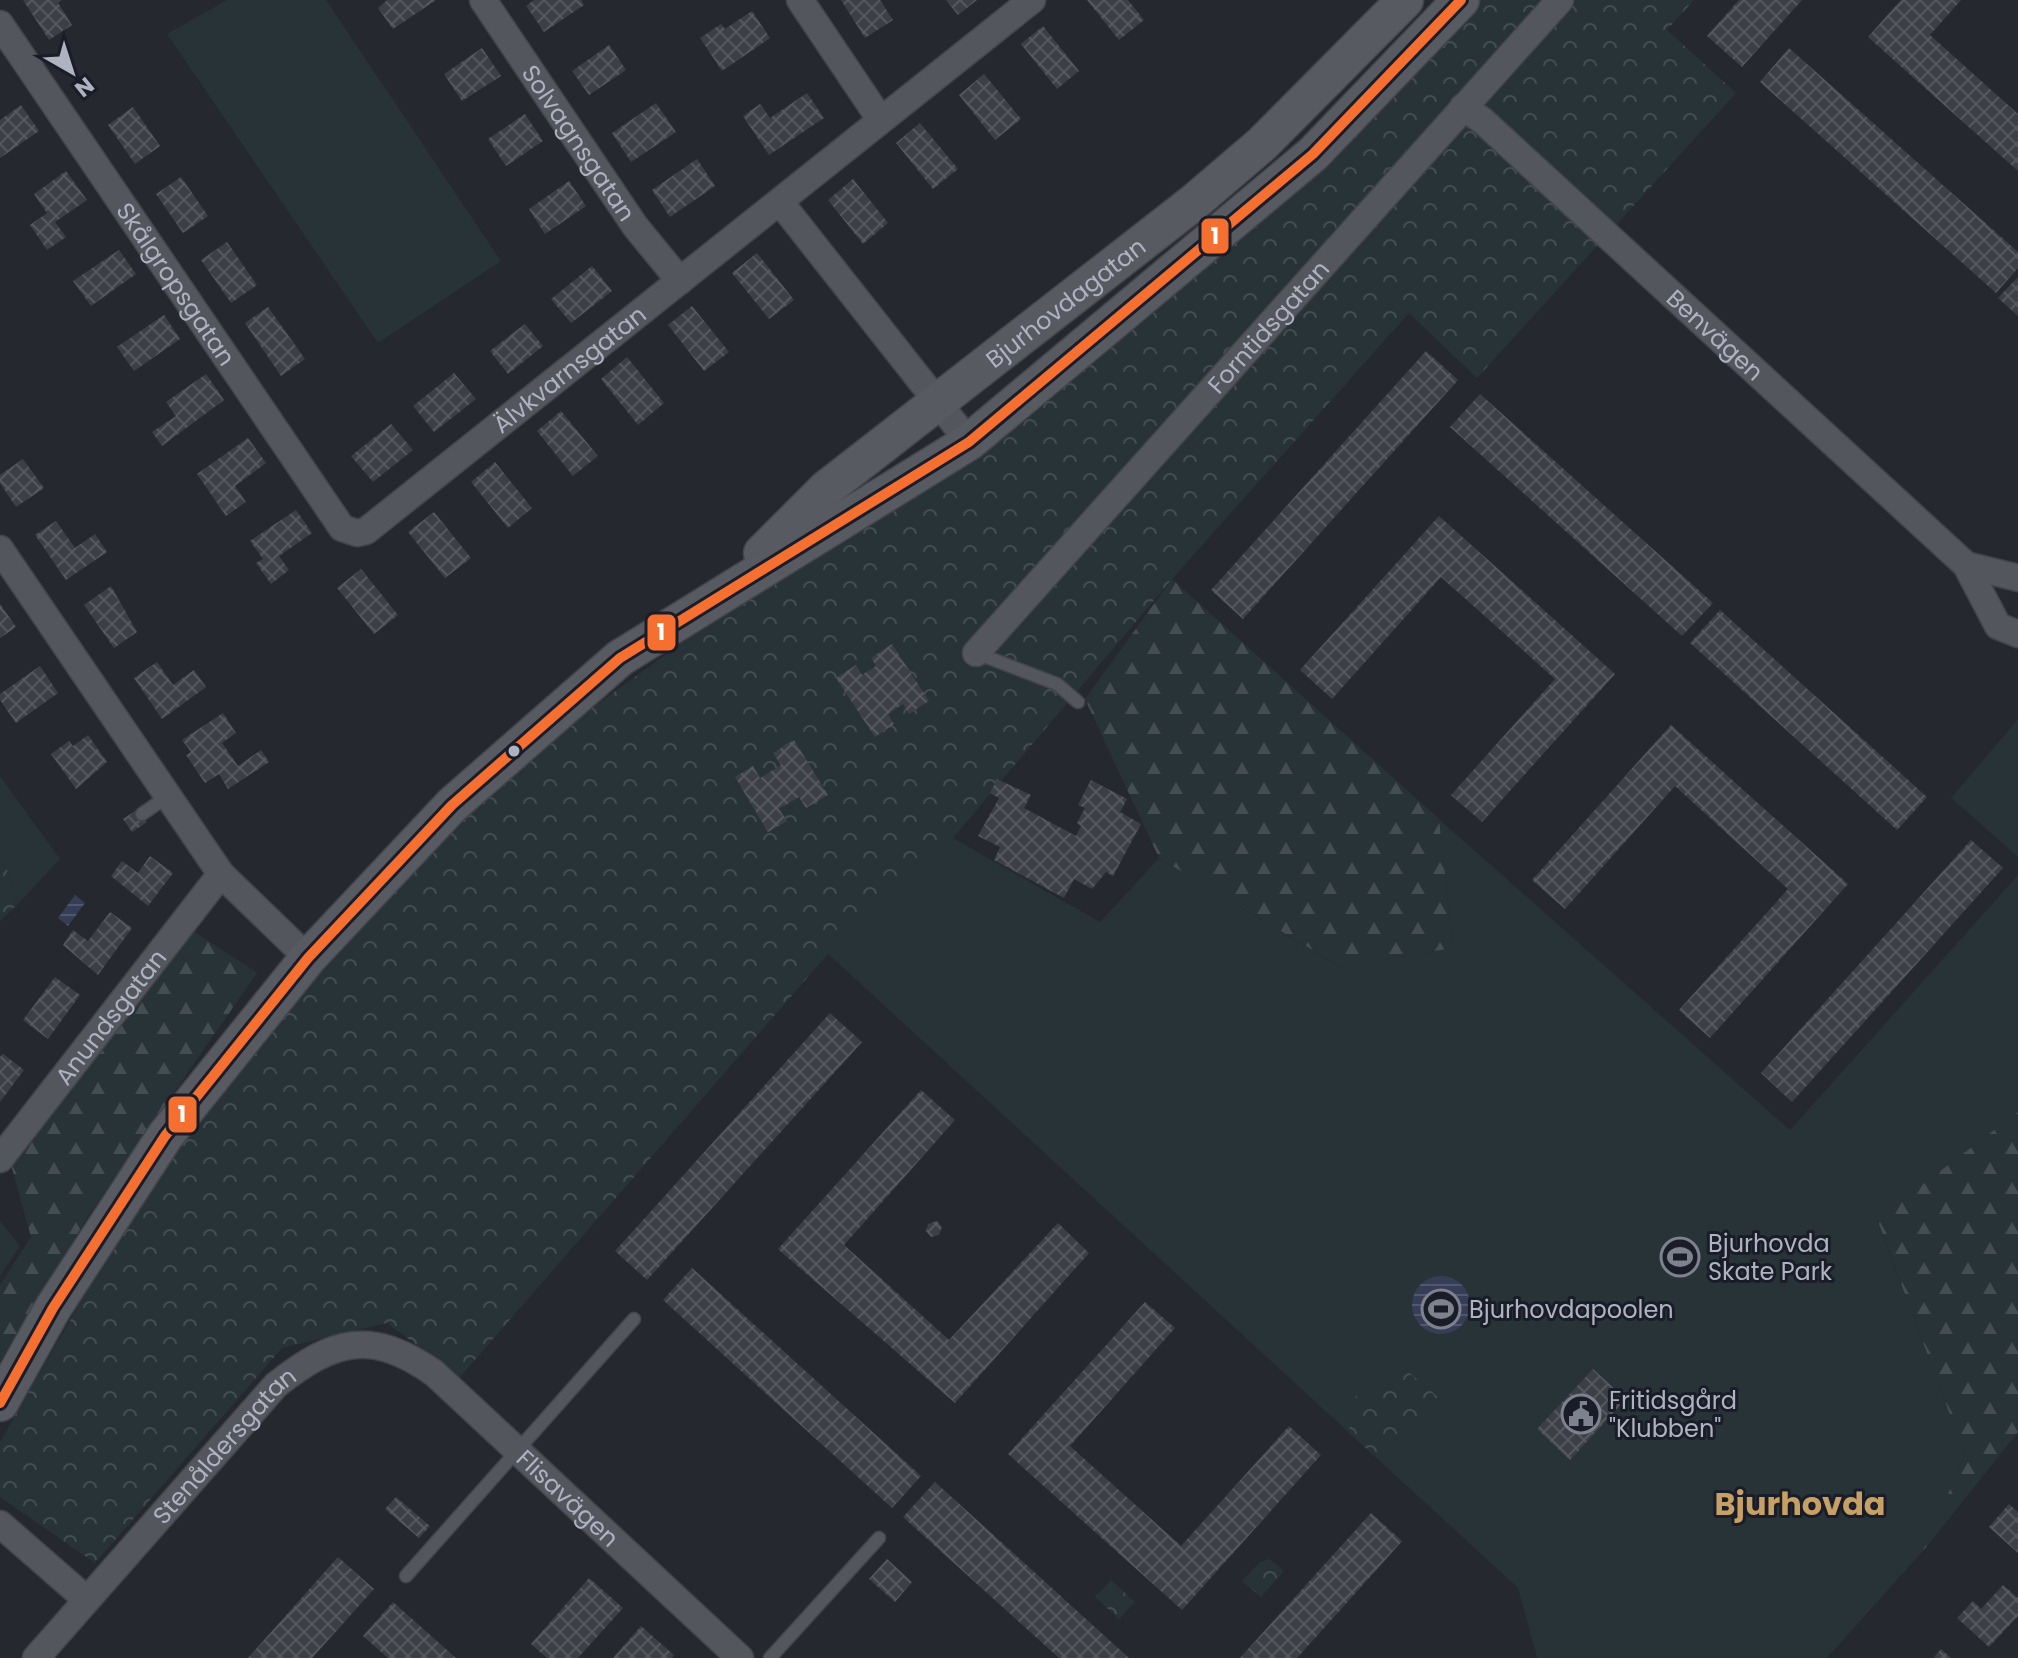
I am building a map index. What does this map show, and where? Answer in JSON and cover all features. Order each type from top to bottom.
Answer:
[{"type":"main road","name":"Bjurhovdagatan","points":[[719,596],[826,489],[1193,203],[1262,144],[1405,0]]},
{"type":"main road","name":"Bjurhovdagatan","points":[[0,1403],[53,1308],[165,1136],[308,958],[452,805],[620,658],[969,442],[1313,154],[1461,0]]},
{"type":"street","name":"Solvagnsgatan","points":[[483,0],[635,226],[680,281]]},
{"type":"street","points":[[800,0],[880,119]]},
{"type":"street","name":"Älvkvarnsgatan","points":[[359,533],[366,531],[1032,0]]},
{"type":"street","name":"Forntidsgatan","points":[[976,653],[1560,0]]},
{"type":"street","name":"Skålgropsgatan","points":[[0,24],[342,528],[359,533]]},
{"type":"street","name":"Benvägen","points":[[1463,107],[1483,121],[1524,162],[1966,565],[1998,626],[2018,634]]},
{"type":"street","points":[[780,202],[969,442]]},
{"type":"street","points":[[0,549],[221,874],[308,958]]},
{"type":"street","name":"Benvägen","points":[[1966,565],[2018,578]]},
{"type":"street","name":"Anundsgatan","points":[[0,1159],[221,874]]},
{"type":"street","name":"Stenåldersgatan","points":[[36,1658],[276,1385],[300,1366],[328,1351],[361,1343],[390,1349]]},
{"type":"street","name":"Flisavägen","points":[[390,1349],[405,1352],[434,1373],[740,1658]]},
{"type":"street","points":[[0,1524],[86,1599]]},
{"type":"lane","points":[[976,653],[1057,684],[1078,702]]},
{"type":"lane","points":[[142,814],[168,796]]},
{"type":"lane","points":[[406,1576],[515,1449],[634,1319]]},
{"type":"lane","points":[[770,1658],[879,1538]]},
{"type":"green space","points":[[227,0],[326,0],[501,261],[378,343],[167,34]]},
{"type":"green space","points":[[1478,0],[1694,0],[1667,30],[1736,93],[1477,378],[1409,313],[1172,579],[953,838],[828,954],[460,1377],[387,1323],[282,1348],[95,1563],[0,1497],[0,1442],[160,1164],[327,960],[495,779],[721,614],[971,446]]},
{"type":"green space","points":[[1172,579],[1439,819],[1453,948],[1341,967],[1159,858],[1085,699]]},
{"type":"green space","points":[[2018,719],[2018,857],[1951,798]]},
{"type":"green space","points":[[0,776],[60,859],[17,905],[7,871],[0,870]]},
{"type":"green space","points":[[1439,819],[1790,1130],[2018,875],[2018,1112],[1877,1220],[1965,1455],[1923,1551],[1827,1658],[1537,1658],[1518,1588],[828,954],[953,838],[1100,922],[1159,858],[1340,967],[1453,948]]},
{"type":"green space","points":[[0,870],[7,870],[17,905],[0,921]]},
{"type":"green space","points":[[193,931],[257,973],[90,1213],[0,1361],[0,1285],[31,1237],[10,1161]]},
{"type":"green space","points":[[2018,1112],[2018,1432],[1923,1551],[1965,1455],[1877,1219]]},
{"type":"green space","points":[[0,1221],[20,1246],[0,1276]]},
{"type":"green space","points":[[1405,1369],[1438,1397],[1379,1460],[1350,1434],[1348,1412],[1361,1386]]},
{"type":"green space","points":[[1269,1559],[1284,1571],[1261,1597],[1242,1581],[1260,1562]]},
{"type":"green space","points":[[1111,1580],[1135,1602],[1119,1619],[1095,1597]]},
{"type":"water","points":[[75,895],[85,903],[68,926],[58,918]]},
{"type":"water","name":"Bjurhovdapoolen","points":[[1441,1276],[1461,1285],[1470,1305],[1461,1325],[1441,1334],[1421,1325],[1412,1305],[1421,1285]]},
{"type":"building","points":[[23,0],[62,0],[58,3],[72,25],[49,40]]},
{"type":"building","points":[[387,0],[436,0],[393,29],[378,8]]},
{"type":"building","points":[[534,0],[581,0],[584,5],[544,32],[526,6]]},
{"type":"building","points":[[841,0],[880,0],[893,20],[865,38]]},
{"type":"building","points":[[946,0],[977,0],[958,15]]},
{"type":"building","points":[[1087,0],[1128,0],[1144,20],[1119,40]]},
{"type":"building","points":[[1739,0],[1802,0],[1742,67],[1707,36]]},
{"type":"building","points":[[1901,0],[1961,0],[1930,35],[2018,114],[2018,171],[1868,37]]},
{"type":"building","points":[[752,11],[770,38],[722,71],[700,38],[721,24],[725,29]]},
{"type":"building","points":[[1043,26],[1079,71],[1057,89],[1021,44]]},
{"type":"building","points":[[609,45],[626,70],[589,95],[572,71]]},
{"type":"building","points":[[482,48],[501,76],[462,101],[444,74]]},
{"type":"building","points":[[1789,48],[2018,252],[2018,268],[1996,293],[1760,82]]},
{"type":"building","points":[[984,74],[1021,119],[995,140],[959,95]]},
{"type":"building","points":[[807,93],[824,118],[769,155],[743,116],[760,104],[770,118]]},
{"type":"building","points":[[656,103],[676,132],[631,162],[612,133]]},
{"type":"building","points":[[21,105],[39,131],[0,158],[0,120]]},
{"type":"building","points":[[133,107],[160,146],[135,164],[108,125]]},
{"type":"building","points":[[525,114],[543,141],[506,166],[488,139]]},
{"type":"building","points":[[920,123],[958,169],[933,189],[896,143]]},
{"type":"building","points":[[697,159],[715,186],[670,217],[652,190]]},
{"type":"building","points":[[66,171],[87,200],[55,222],[66,237],[47,250],[30,225],[47,213],[34,194]]},
{"type":"building","points":[[181,177],[208,216],[183,233],[156,194]]},
{"type":"building","points":[[853,179],[888,223],[863,244],[828,200]]},
{"type":"building","points":[[569,181],[586,206],[545,234],[529,209]]},
{"type":"building","points":[[227,242],[257,285],[231,303],[201,260]]},
{"type":"building","points":[[119,250],[136,274],[91,306],[73,281]]},
{"type":"building","points":[[757,253],[794,300],[769,319],[732,273]]},
{"type":"building","points":[[592,266],[612,291],[571,323],[551,299]]},
{"type":"building","points":[[2018,277],[2018,316],[1998,298]]},
{"type":"building","points":[[692,306],[729,352],[704,371],[668,325]]},
{"type":"building","points":[[268,307],[305,359],[281,376],[245,323]]},
{"type":"building","points":[[164,315],[180,339],[134,371],[117,347]]},
{"type":"building","points":[[525,324],[543,346],[508,374],[490,351]]},
{"type":"building","points":[[1426,351],[1458,380],[1243,619],[1211,590]]},
{"type":"building","points":[[627,357],[664,403],[638,425],[601,379]]},
{"type":"building","points":[[454,373],[476,399],[434,432],[413,406]]},
{"type":"building","points":[[206,374],[224,400],[162,446],[152,432],[176,416],[166,402]]},
{"type":"building","points":[[1480,394],[1713,603],[1682,636],[1450,427]]},
{"type":"building","points":[[561,411],[598,456],[573,476],[537,431]]},
{"type":"building","points":[[391,424],[413,450],[373,482],[351,456]]},
{"type":"building","points":[[248,438],[266,463],[235,486],[246,502],[226,516],[197,474]]},
{"type":"building","points":[[23,459],[44,488],[16,507],[0,483],[0,475]]},
{"type":"building","points":[[495,462],[532,508],[508,528],[471,482]]},
{"type":"building","points":[[296,510],[312,533],[279,556],[289,570],[271,584],[256,563],[263,559],[250,541]]},
{"type":"building","points":[[434,512],[471,558],[445,578],[408,532]]},
{"type":"building","points":[[1439,516],[1615,674],[1482,822],[1451,795],[1555,679],[1441,577],[1332,699],[1300,670]]},
{"type":"building","points":[[56,521],[75,548],[95,534],[107,552],[66,580],[35,535]]},
{"type":"building","points":[[361,569],[398,615],[374,634],[337,588]]},
{"type":"building","points":[[111,586],[137,632],[114,648],[84,605]]},
{"type":"building","points":[[0,604],[16,627],[0,638]]},
{"type":"building","points":[[1720,610],[1927,797],[1897,830],[1690,643]]},
{"type":"building","points":[[892,644],[929,701],[909,714],[903,704],[888,714],[894,724],[875,737],[836,678],[856,665],[862,675],[876,666],[871,658]]},
{"type":"building","points":[[157,662],[173,685],[194,670],[206,687],[162,719],[134,678]]},
{"type":"building","points":[[40,666],[58,693],[16,723],[0,700],[0,694]]},
{"type":"building","points":[[223,713],[236,733],[222,743],[238,766],[261,750],[269,762],[228,789],[219,774],[205,783],[186,755],[191,752],[182,740]]},
{"type":"building","points":[[1671,725],[1848,884],[1710,1038],[1679,1010],[1788,889],[1675,786],[1565,909],[1532,880]]},
{"type":"building","points":[[88,735],[107,762],[76,789],[51,754],[69,741],[73,746]]},
{"type":"building","points":[[794,740],[828,795],[806,808],[799,797],[779,809],[787,821],[768,832],[735,777],[753,766],[760,778],[781,765],[773,753]]},
{"type":"building","points":[[997,779],[1031,795],[1024,808],[1076,836],[1081,826],[1077,823],[1085,808],[1078,805],[1091,780],[1127,799],[1120,812],[1141,824],[1113,876],[1106,872],[1092,889],[1074,879],[1064,898],[994,860],[1000,847],[978,836],[999,798],[990,793]]},
{"type":"building","points":[[138,809],[147,822],[132,832],[123,819]]},
{"type":"building","points":[[1971,840],[2003,868],[1792,1102],[1761,1073]]},
{"type":"building","points":[[150,856],[173,873],[148,906],[111,876],[122,861],[138,873]]},
{"type":"building","points":[[110,912],[132,928],[98,975],[63,945],[73,930],[88,941]]},
{"type":"building","points":[[55,977],[80,995],[48,1039],[23,1020]]},
{"type":"building","points":[[830,1013],[862,1042],[647,1280],[615,1251]]},
{"type":"building","points":[[3,1054],[24,1070],[0,1102],[0,1057]]},
{"type":"building","points":[[921,1090],[955,1120],[844,1245],[949,1340],[1058,1223],[1089,1253],[955,1403],[778,1249]]},
{"type":"building","points":[[937,1221],[942,1227],[939,1235],[931,1237],[926,1231],[928,1224]]},
{"type":"building","points":[[692,1268],[921,1476],[892,1508],[663,1300]]},
{"type":"building","points":[[1145,1302],[1175,1328],[1070,1446],[1181,1546],[1289,1426],[1321,1455],[1182,1610],[1008,1454]]},
{"type":"building","name":"Fritidsgård \"Klubben\"","points":[[1593,1369],[1626,1399],[1570,1460],[1537,1429]]},
{"type":"building","points":[[935,1482],[1129,1658],[1059,1658],[903,1517]]},
{"type":"building","points":[[396,1497],[430,1526],[419,1538],[385,1509]]},
{"type":"building","points":[[2009,1504],[2018,1512],[2018,1553],[1989,1527]]},
{"type":"building","points":[[1371,1513],[1402,1541],[1297,1658],[1240,1658]]},
{"type":"building","points":[[338,1557],[374,1589],[312,1658],[248,1658]]},
{"type":"building","points":[[887,1559],[912,1582],[895,1602],[869,1579]]},
{"type":"building","points":[[589,1578],[623,1608],[578,1658],[547,1658],[531,1644]]},
{"type":"building","points":[[2003,1585],[2018,1598],[2018,1616],[1989,1647],[1957,1618],[1973,1601],[1981,1609]]},
{"type":"building","points":[[393,1602],[456,1658],[388,1658],[363,1636]]},
{"type":"building","points":[[641,1626],[674,1655],[672,1658],[613,1658]]},
{"type":"building","points":[[1941,1649],[1951,1658],[1933,1658]]},
{"type":"transit line","name":"1","points":[[0,1403],[53,1308],[165,1136],[308,958],[452,805],[620,658],[969,442],[1313,154],[1461,0]]},
{"type":"place","name":"Bjurhovda Skate Park","points":[[1680,1257]]},
{"type":"place","name":"Bjurhovdapoolen","points":[[1441,1309]]},
{"type":"place","name":"Fritidsgård \"Klubben\"","points":[[1581,1414]]},
{"type":"district","name":"Bjurhovda","points":[[1800,1503]]}]
